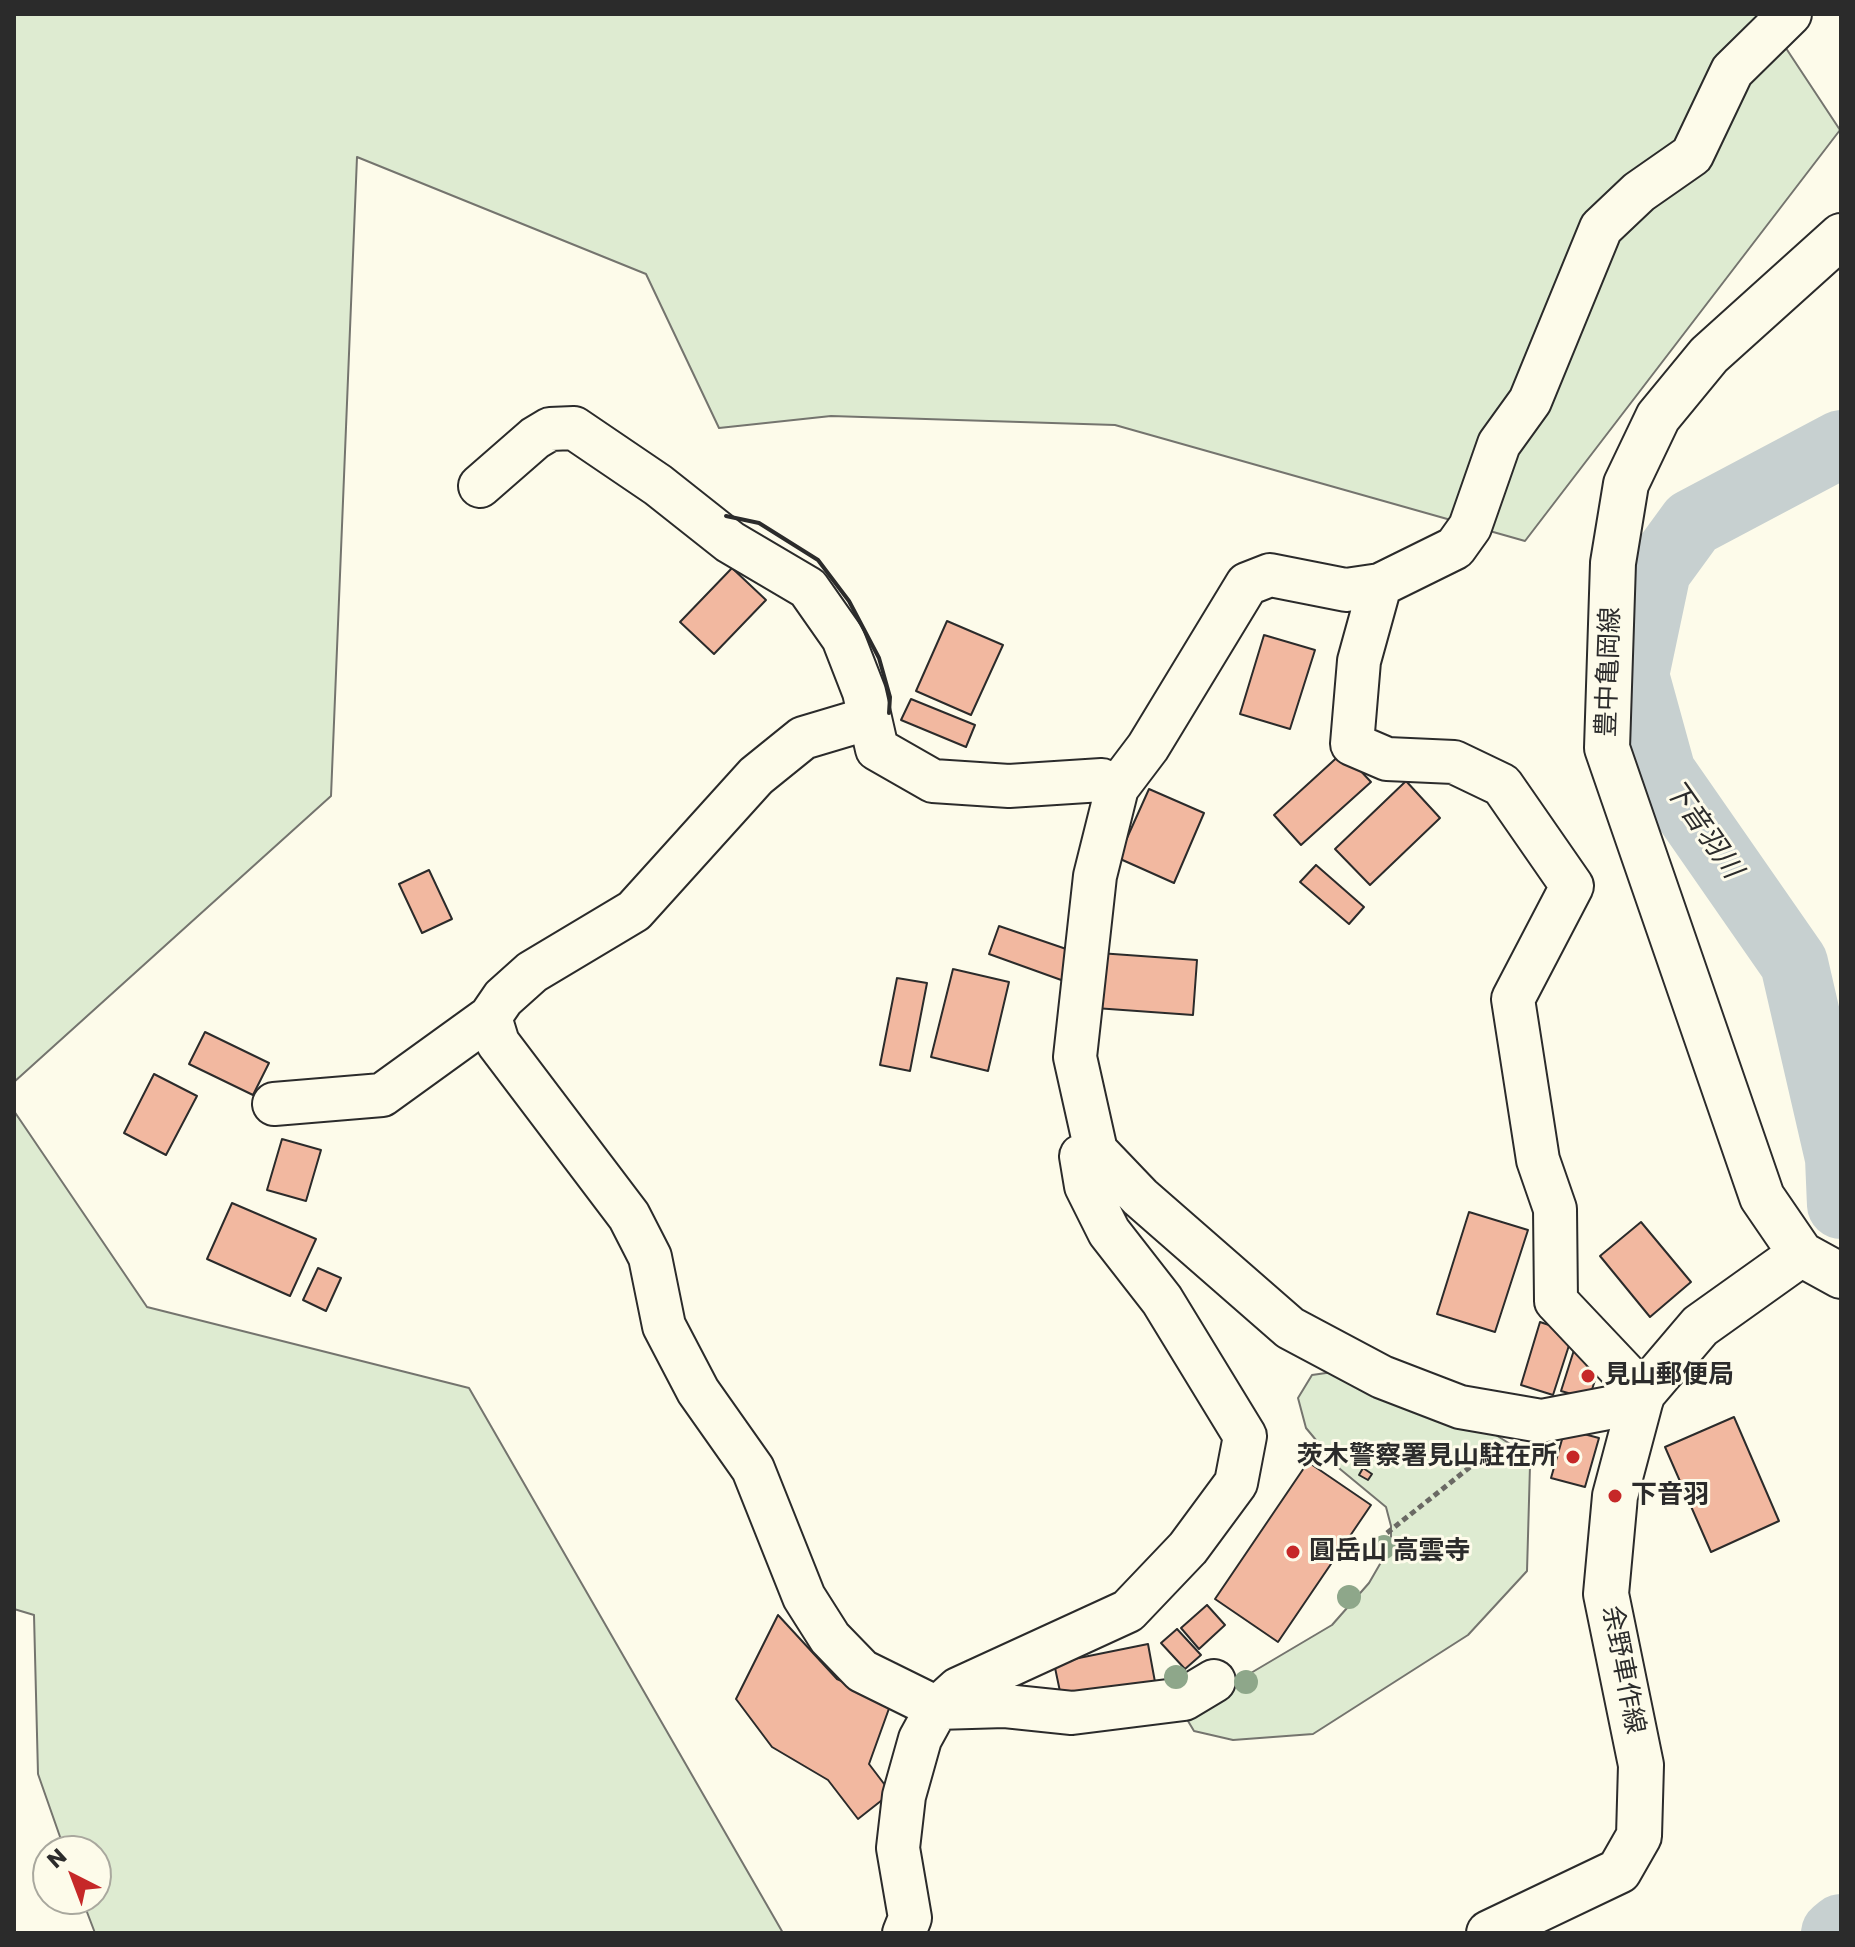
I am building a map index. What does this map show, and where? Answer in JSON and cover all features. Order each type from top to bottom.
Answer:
[{"type":"main road","name":"豊中亀岡線","points":[[1823,1266],[1762,1197],[1607,748],[1613,563],[1626,484],[1658,417],[1709,355],[1841,236]]},
{"type":"main road","name":"余野車作線","points":[[1489,1933],[1619,1871],[1639,1836],[1641,1765],[1606,1594],[1615,1496],[1642,1397],[1700,1326],[1823,1266]]},
{"type":"street","points":[[1380,585],[1359,661],[1352,744],[1387,759],[1454,762],[1502,785],[1572,886],[1513,999],[1538,1160],[1555,1209],[1556,1301],[1642,1397],[1541,1421],[1460,1407],[1382,1377],[1290,1328],[1140,1197],[1096,1151],[1075,1057],[1095,876],[1117,788],[1148,747],[1247,584],[1270,575],[1346,590],[1380,585],[1455,548],[1470,527],[1499,444],[1530,401],[1601,228],[1639,192],[1692,155],[1732,71],[1790,14]]},
{"type":"street","points":[[480,486],[535,438],[550,429],[574,428],[658,485],[730,542],[808,588],[843,638],[877,749],[933,781],[1009,786],[1102,780],[1117,788]]},
{"type":"street","points":[[274,1104],[382,1095],[490,1017],[503,998],[532,972],[634,911],[768,766],[803,738],[870,718]]},
{"type":"street","points":[[490,1017],[498,1043],[629,1216],[650,1257],[664,1326],[698,1391],[753,1469],[804,1597],[830,1638],[862,1671],[937,1708],[1005,1706],[1072,1713],[1184,1699],[1214,1681]]},
{"type":"street","points":[[904,1933],[910,1918],[898,1848],[904,1796],[920,1739],[937,1708],[958,1689],[1128,1611],[1188,1548],[1236,1483],[1245,1436],[1162,1300],[1109,1232],[1086,1186],[1081,1156],[1096,1151]]},
{"type":"path","points":[[1387,1533],[1531,1419]]},
{"type":"green space","points":[[14,14],[1775,14],[1772,27],[1840,130],[1525,541],[1115,425],[831,416],[719,428],[646,274],[357,157],[331,796],[14,1082]]},
{"type":"green space","points":[[14,1111],[147,1307],[469,1388],[783,1933],[95,1933],[88,1915],[112,1915],[112,1835],[59,1835],[38,1774],[34,1615],[14,1609]]},
{"type":"green space","points":[[1340,1371],[1483,1427],[1515,1447],[1530,1466],[1527,1571],[1468,1635],[1313,1734],[1233,1740],[1194,1731],[1185,1716],[1190,1709],[1332,1625],[1369,1583],[1391,1545],[1391,1526],[1386,1507],[1340,1469],[1306,1428],[1298,1398],[1312,1375]]},
{"type":"building","points":[[732,568],[766,600],[714,654],[680,622]]},
{"type":"building","points":[[947,621],[1003,645],[971,715],[916,691]]},
{"type":"building","points":[[1264,635],[1315,650],[1290,729],[1240,714]]},
{"type":"building","points":[[911,699],[975,725],[966,747],[901,720]]},
{"type":"building","points":[[1343,752],[1371,782],[1301,845],[1274,815]]},
{"type":"building","points":[[1406,781],[1440,818],[1370,885],[1335,849]]},
{"type":"building","points":[[1149,789],[1204,813],[1174,883],[1118,858]]},
{"type":"building","points":[[1316,865],[1364,907],[1349,924],[1300,882]]},
{"type":"building","points":[[429,870],[452,919],[422,933],[399,884]]},
{"type":"building","points":[[999,926],[1075,952],[1064,981],[989,954]]},
{"type":"building","points":[[1099,953],[1197,960],[1193,1015],[1095,1008]]},
{"type":"building","points":[[953,969],[1009,982],[988,1071],[931,1057]]},
{"type":"building","points":[[897,978],[927,983],[910,1071],[880,1065]]},
{"type":"building","points":[[205,1032],[269,1063],[253,1095],[189,1064]]},
{"type":"building","points":[[154,1074],[197,1096],[166,1155],[124,1133]]},
{"type":"building","points":[[282,1139],[321,1150],[306,1201],[267,1190]]},
{"type":"building","points":[[232,1203],[316,1239],[290,1296],[207,1259]]},
{"type":"building","points":[[1469,1212],[1528,1230],[1495,1332],[1437,1314]]},
{"type":"building","points":[[1641,1222],[1691,1282],[1650,1317],[1600,1256]]},
{"type":"building","points":[[318,1268],[341,1278],[326,1311],[303,1300]]},
{"type":"building","points":[[1540,1322],[1573,1333],[1553,1395],[1521,1385]]},
{"type":"building","points":[[1574,1350],[1602,1358],[1589,1399],[1561,1391]]},
{"type":"building","points":[[1734,1417],[1779,1521],[1711,1552],[1665,1447]]},
{"type":"building","points":[[1565,1429],[1599,1438],[1585,1487],[1551,1478]]},
{"type":"building","name":"圓岳山 高雲寺","points":[[1308,1462],[1371,1505],[1278,1642],[1215,1599]]},
{"type":"building","points":[[1363,1468],[1372,1474],[1368,1480],[1359,1475]]},
{"type":"building","points":[[1207,1605],[1225,1625],[1199,1649],[1181,1628]]},
{"type":"building","points":[[778,1615],[837,1679],[891,1703],[869,1764],[891,1793],[858,1819],[828,1780],[772,1747],[736,1699]]},
{"type":"building","points":[[1177,1629],[1201,1655],[1185,1669],[1161,1643]]},
{"type":"building","points":[[1148,1644],[1155,1682],[1062,1701],[1054,1663]]},
{"type":"waterway","name":"下音羽川","points":[[1841,444],[1692,523],[1657,571],[1635,675],[1662,773],[1794,963],[1839,1158],[1841,1205]]},
{"type":"waterway","name":"下音羽川","points":[[1835,1933],[1841,1928]]},
{"type":"wall","points":[[726,516],[759,523],[818,560],[849,601],[879,658],[890,697],[889,713]]},
{"type":"place","name":"見山郵便局","points":[[1588,1376]]},
{"type":"place","name":"茨木警察署見山駐在所","points":[[1573,1457]]},
{"type":"place","name":"下音羽","points":[[1615,1496]]},
{"type":"place","name":"圓岳山 高雲寺","points":[[1293,1552]]}]
